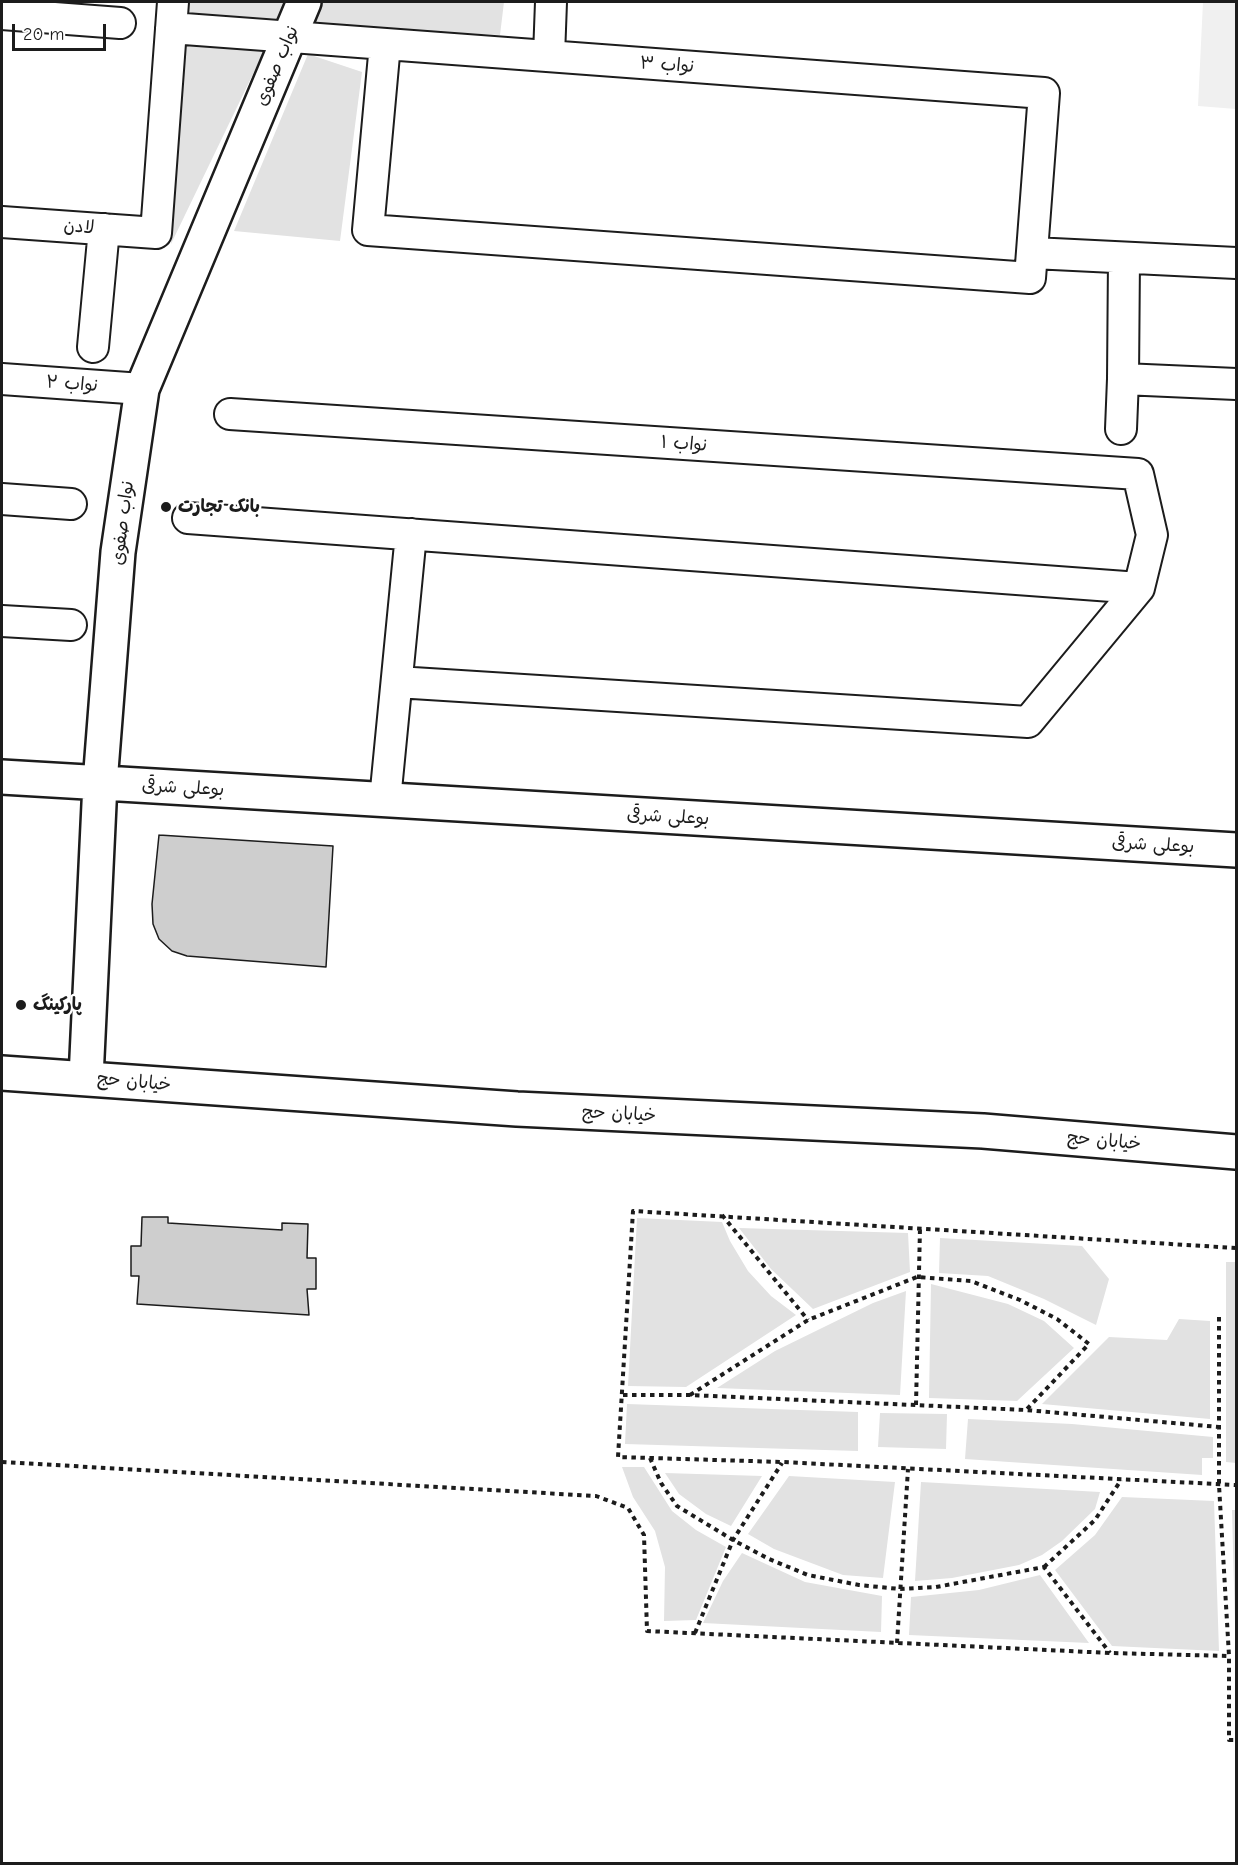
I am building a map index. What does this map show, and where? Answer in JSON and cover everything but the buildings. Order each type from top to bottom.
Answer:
[{"type":"street","name":"نواب صفوی","points":[[86,1078],[100,783],[118,552],[142,389],[304,2]]},
{"type":"street","points":[[549,56],[551,2]]},
{"type":"street","points":[[2,14],[120,23]]},
{"type":"street","name":"نواب ۳","points":[[172,15],[289,36],[1044,93],[1032,266]]},
{"type":"street","name":"لادن","points":[[2,222],[156,232],[172,15]]},
{"type":"street","points":[[385,44],[368,230],[1032,266],[1124,258],[1236,263]]},
{"type":"street","points":[[93,347],[104,229]]},
{"type":"street","points":[[1121,429],[1124,258]]},
{"type":"street","name":"نواب ۲","points":[[2,379],[142,389]]},
{"type":"street","points":[[1123,379],[1236,384]]},
{"type":"street","name":"نواب ۱","points":[[230,414],[1138,474],[1152,535],[1139,588]]},
{"type":"street","points":[[2,499],[71,504]]},
{"type":"street","points":[[188,518],[1139,588]]},
{"type":"street","points":[[385,800],[411,534]]},
{"type":"street","points":[[397,682],[1028,722],[1139,588]]},
{"type":"street","points":[[2,621],[71,625]]},
{"type":"street","name":"بوعلی شرقی","points":[[2,777],[1236,850]]},
{"type":"street","name":"خیابان حج","points":[[2,1073],[517,1109],[983,1131],[1236,1152]]},
{"type":"path","points":[[1236,1248],[633,1211],[618,1456],[1236,1485]]},
{"type":"path","points":[[722,1215],[808,1320]]},
{"type":"path","points":[[916,1406],[917,1277],[920,1228]]},
{"type":"path","points":[[689,1395],[808,1320],[917,1277],[970,1281],[1020,1300],[1057,1319],[1089,1344],[1026,1410]]},
{"type":"path","points":[[1219,1317],[1219,1485],[1229,1656],[1229,1740],[1236,1740]]},
{"type":"path","points":[[623,1395],[689,1395],[1026,1410],[1219,1427]]},
{"type":"path","points":[[650,1458],[661,1483],[677,1506],[769,1559],[808,1575],[859,1585],[900,1588],[936,1587],[1044,1567],[1095,1520],[1121,1480]]},
{"type":"path","points":[[2,1462],[596,1496],[628,1508],[644,1535],[646,1631],[1110,1653],[1229,1656]]},
{"type":"path","points":[[695,1633],[733,1540],[782,1462]]},
{"type":"path","points":[[897,1643],[908,1469]]},
{"type":"path","points":[[1044,1567],[1110,1653]]},
{"type":"shaded area","points":[[186,2],[287,2],[279,19],[185,13]]},
{"type":"shaded area","points":[[320,2],[504,2],[500,35],[309,25]]},
{"type":"shaded area","points":[[1203,2],[1236,2],[1236,109],[1198,106]]},
{"type":"shaded area","points":[[183,41],[266,47],[171,244]]},
{"type":"shaded area","points":[[308,54],[362,72],[340,241],[234,231]]},
{"type":"shaded area","points":[[637,1218],[722,1222],[730,1241],[748,1271],[771,1296],[796,1315],[686,1387],[628,1386]]},
{"type":"shaded area","points":[[739,1228],[908,1233],[910,1272],[813,1309],[771,1269]]},
{"type":"shaded area","points":[[940,1238],[1082,1246],[1109,1279],[1096,1325],[1044,1299],[988,1276],[939,1273]]},
{"type":"shaded area","points":[[1226,1262],[1236,1262],[1236,1463],[1226,1462]]},
{"type":"shaded area","points":[[931,1284],[1008,1304],[1044,1321],[1074,1348],[1017,1401],[929,1398]]},
{"type":"shaded area","points":[[906,1291],[900,1395],[717,1388],[775,1351],[873,1303]]},
{"type":"shaded area","points":[[1179,1319],[1210,1321],[1210,1419],[1042,1404],[1109,1337],[1167,1340]]},
{"type":"shaded area","points":[[627,1404],[858,1412],[858,1451],[625,1444]]},
{"type":"shaded area","points":[[880,1413],[947,1414],[946,1449],[878,1447]]},
{"type":"shaded area","points":[[968,1419],[1072,1424],[1213,1437],[1213,1458],[1202,1458],[1202,1475],[965,1459]]},
{"type":"shaded area","points":[[622,1467],[644,1467],[672,1511],[696,1530],[726,1547],[696,1620],[664,1621],[665,1567],[655,1531],[633,1497]]},
{"type":"shaded area","points":[[665,1473],[762,1476],[731,1526],[706,1514],[679,1494]]},
{"type":"shaded area","points":[[789,1476],[895,1482],[883,1578],[843,1575],[774,1549],[748,1534]]},
{"type":"shaded area","points":[[921,1482],[1100,1492],[1095,1509],[1062,1541],[1042,1555],[1019,1565],[952,1578],[915,1581]]},
{"type":"shaded area","points":[[1122,1497],[1214,1501],[1219,1651],[1112,1646],[1055,1570],[1095,1535]]},
{"type":"shaded area","points":[[1232,1510],[1236,1510],[1236,1662]]},
{"type":"shaded area","points":[[742,1553],[805,1582],[882,1596],[881,1632],[703,1623],[723,1581]]},
{"type":"shaded area","points":[[1040,1575],[1089,1643],[909,1635],[911,1597],[979,1590]]},
{"type":"place","name":"بانک تجارت","points":[[166,507]]},
{"type":"place","name":"پارکینگ","points":[[21,1005]]}]
